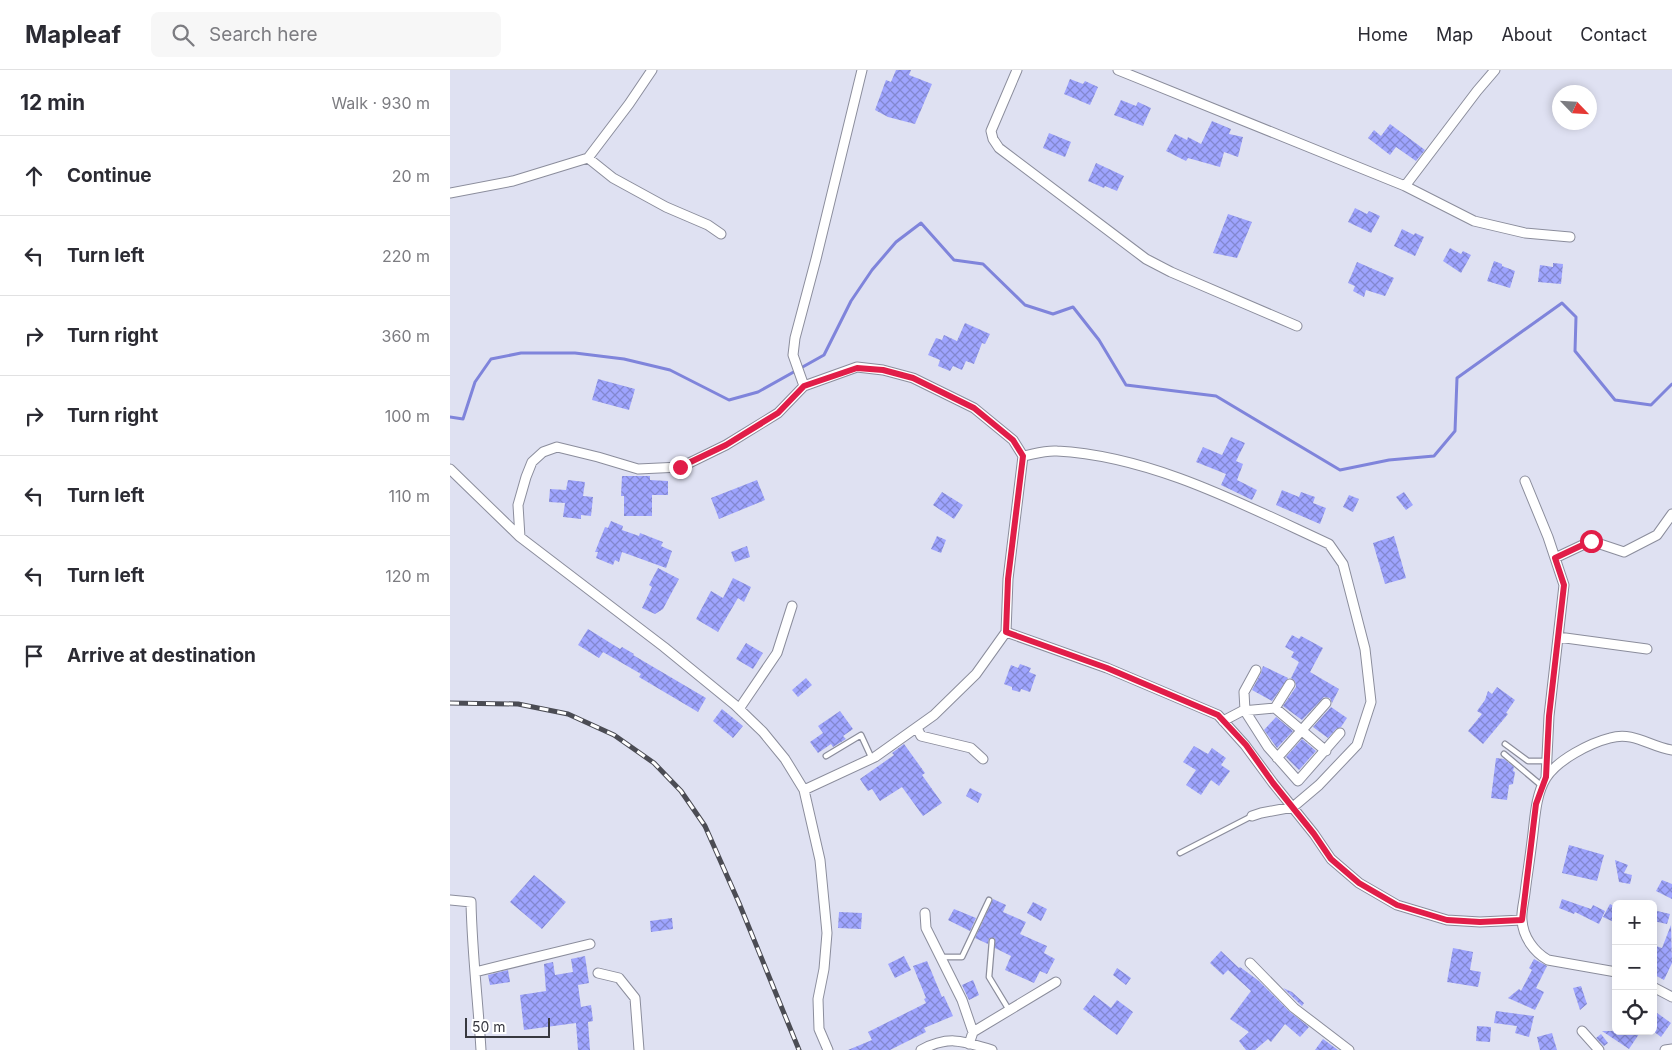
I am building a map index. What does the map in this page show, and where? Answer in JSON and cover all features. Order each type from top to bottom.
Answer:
[{"type":"street","points":[[450,193],[513,181],[588,158],[652,70]]},
{"type":"street","points":[[804,386],[793,354],[795,338],[862,70]]},
{"type":"street","points":[[1017,70],[991,131],[993,139],[999,148],[1146,259],[1171,272],[1296,326]]},
{"type":"street","points":[[1118,70],[1404,186],[1474,221],[1525,233],[1570,237]]},
{"type":"street","points":[[1404,186],[1495,70]]},
{"type":"street","points":[[588,158],[613,178],[666,207],[708,225],[721,234]]},
{"type":"street","points":[[520,537],[518,505],[532,462],[543,452],[557,448],[598,457],[638,469],[680,467],[726,445],[778,413],[804,386],[857,368],[883,370],[913,378],[974,408],[1013,440],[1023,456],[1008,579],[1006,632],[976,674],[934,715],[872,759],[804,790]]},
{"type":"street","points":[[1023,456],[1055,451],[1106,457],[1172,475],[1328,544],[1344,564],[1365,649],[1371,702],[1357,745],[1319,785],[1293,807],[1252,816]]},
{"type":"street","points":[[450,469],[520,537],[693,670],[739,709],[763,732],[785,759],[804,790],[820,860],[827,933],[824,968],[818,999],[819,1029],[828,1050]]},
{"type":"street","points":[[1525,482],[1564,585],[1549,716],[1547,761],[1544,782],[1536,804],[1522,920],[1532,946],[1539,955],[1548,960],[1561,963],[1612,971]]},
{"type":"street","points":[[1555,558],[1591,541],[1624,552],[1656,535],[1672,514]]},
{"type":"street","points":[[739,709],[777,653],[792,606]]},
{"type":"street","points":[[1006,632],[1116,672],[1218,715],[1246,745],[1331,859],[1359,883],[1397,905],[1447,920],[1480,922],[1522,920]]},
{"type":"street","points":[[1558,637],[1648,649]]},
{"type":"street","points":[[1256,670],[1244,692],[1245,711],[1268,747],[1298,782],[1340,734]]},
{"type":"street","points":[[1275,708],[1290,684]]},
{"type":"street","points":[[1277,758],[1326,703]]},
{"type":"street","points":[[1223,721],[1245,711],[1275,708],[1326,751]]},
{"type":"street","points":[[916,728],[921,736],[972,748],[983,759]]},
{"type":"street","points":[[1544,782],[1557,766],[1572,754],[1610,737],[1627,736],[1642,739],[1672,750]]},
{"type":"street","points":[[450,900],[471,902],[472,954],[478,993],[481,1050]]},
{"type":"street","points":[[925,913],[926,928],[962,1000],[973,1032],[969,1044]]},
{"type":"street","points":[[475,972],[590,944]]},
{"type":"street","points":[[1250,963],[1294,1008],[1349,1050]]},
{"type":"street","points":[[598,973],[620,978],[635,998],[639,1050]]},
{"type":"street","points":[[973,1032],[1056,982]]},
{"type":"street","points":[[1657,989],[1672,997]]},
{"type":"street","points":[[1582,1031],[1599,1050]]},
{"type":"street","points":[[921,1050],[934,1043],[949,1040],[992,1050]]},
{"type":"street","points":[[1665,1050],[1672,1049]]},
{"type":"lane","points":[[826,756],[861,735],[872,759]]},
{"type":"lane","points":[[1505,744],[1528,761],[1547,761]]},
{"type":"lane","points":[[1504,754],[1544,782]]},
{"type":"lane","points":[[1180,852],[1252,816]]},
{"type":"lane","points":[[940,957],[962,957],[989,900]]},
{"type":"lane","points":[[992,941],[989,978],[1010,1011]]},
{"type":"building","points":[[896,70],[911,70],[909,75],[932,84],[915,124],[888,117],[875,110],[886,80],[891,82]]},
{"type":"building","points":[[1070,79],[1083,84],[1085,81],[1098,87],[1090,105],[1064,94]]},
{"type":"building","points":[[1121,100],[1136,106],[1138,102],[1151,108],[1143,126],[1114,115]]},
{"type":"building","points":[[1212,121],[1231,129],[1229,134],[1243,137],[1238,157],[1224,152],[1220,167],[1188,158],[1186,161],[1166,151],[1175,134],[1187,140],[1188,137],[1201,144]]},
{"type":"building","points":[[1390,124],[1425,150],[1416,161],[1396,147],[1390,155],[1368,138],[1374,130],[1381,136]]},
{"type":"building","points":[[1049,133],[1071,142],[1065,157],[1043,148]]},
{"type":"building","points":[[1096,163],[1124,176],[1117,191],[1088,181]]},
{"type":"building","points":[[1355,208],[1367,214],[1369,211],[1380,216],[1371,233],[1348,222]]},
{"type":"building","points":[[1228,214],[1252,222],[1237,258],[1213,253]]},
{"type":"building","points":[[1402,229],[1414,235],[1415,233],[1424,237],[1415,256],[1394,246]]},
{"type":"building","points":[[1450,248],[1461,254],[1463,251],[1471,255],[1461,273],[1443,261]]},
{"type":"building","points":[[1494,261],[1515,271],[1510,288],[1487,281]]},
{"type":"building","points":[[1357,262],[1394,278],[1385,296],[1366,290],[1364,297],[1353,291],[1355,286],[1348,283]]},
{"type":"building","points":[[1553,263],[1563,264],[1561,284],[1538,282],[1540,265],[1553,267]]},
{"type":"building","points":[[965,323],[990,334],[985,344],[982,343],[974,364],[966,361],[962,370],[953,366],[950,371],[938,366],[940,360],[928,355],[936,338],[942,340],[944,335],[957,341]]},
{"type":"building","points":[[598,379],[635,389],[629,410],[592,400]]},
{"type":"building","points":[[1231,437],[1245,443],[1236,461],[1243,464],[1237,480],[1257,490],[1252,500],[1221,485],[1226,474],[1196,462],[1203,447],[1222,455]]},
{"type":"building","points":[[622,476],[650,476],[650,480],[668,481],[668,495],[652,495],[652,516],[624,516],[624,496],[621,496]]},
{"type":"building","points":[[568,480],[585,482],[583,496],[593,497],[591,516],[581,515],[581,519],[563,517],[565,503],[549,502],[550,489],[566,490]]},
{"type":"building","points":[[757,480],[765,500],[719,519],[711,498]]},
{"type":"building","points":[[1282,490],[1299,497],[1301,492],[1315,497],[1313,503],[1326,508],[1320,524],[1276,505]]},
{"type":"building","points":[[942,492],[963,505],[954,519],[933,505]]},
{"type":"building","points":[[1404,492],[1413,505],[1406,510],[1396,497]]},
{"type":"building","points":[[1349,495],[1359,499],[1353,512],[1343,507]]},
{"type":"building","points":[[611,521],[623,526],[622,530],[639,536],[640,533],[663,542],[661,546],[672,551],[666,568],[622,552],[619,562],[615,560],[613,565],[596,558],[598,552],[595,552],[605,527],[608,528]]},
{"type":"building","points":[[937,536],[946,540],[941,553],[931,549]]},
{"type":"building","points":[[1394,536],[1406,578],[1385,584],[1373,543]]},
{"type":"building","points":[[747,546],[750,557],[735,562],[731,552]]},
{"type":"building","points":[[658,568],[679,579],[663,609],[655,614],[642,608],[652,587],[649,585]]},
{"type":"building","points":[[733,578],[751,587],[744,602],[738,598],[718,632],[696,619],[711,591],[723,598]]},
{"type":"building","points":[[588,629],[620,649],[622,647],[634,654],[706,698],[698,712],[639,677],[641,674],[603,652],[599,658],[578,645]]},
{"type":"building","points":[[1292,635],[1299,639],[1301,636],[1323,648],[1310,672],[1339,689],[1332,703],[1330,698],[1324,697],[1302,720],[1283,706],[1296,687],[1295,681],[1291,678],[1299,662],[1291,657],[1294,652],[1285,647]]},
{"type":"building","points":[[746,643],[763,653],[753,669],[736,659]]},
{"type":"building","points":[[1020,664],[1031,668],[1029,672],[1036,675],[1030,692],[1021,689],[1020,692],[1012,690],[1012,687],[1004,684],[1011,665],[1018,668]]},
{"type":"building","points":[[1263,666],[1288,678],[1272,701],[1252,690]]},
{"type":"building","points":[[806,678],[812,685],[798,697],[792,690]]},
{"type":"building","points":[[1497,687],[1515,700],[1506,713],[1508,714],[1483,744],[1468,731],[1482,714],[1477,711],[1485,700],[1488,691],[1492,694]]},
{"type":"building","points":[[1331,707],[1347,718],[1341,727],[1336,729],[1328,738],[1313,727]]},
{"type":"building","points":[[722,709],[743,726],[733,738],[713,721]]},
{"type":"building","points":[[840,711],[853,729],[843,736],[846,739],[833,747],[831,744],[818,753],[810,742],[823,733],[818,726]]},
{"type":"building","points":[[1276,717],[1293,731],[1277,748],[1264,730]]},
{"type":"building","points":[[1302,739],[1316,751],[1299,770],[1286,757]]},
{"type":"building","points":[[904,744],[925,773],[922,775],[942,803],[923,816],[902,787],[880,801],[872,789],[868,791],[860,779],[894,755],[892,753]]},
{"type":"building","points":[[1194,746],[1208,754],[1212,748],[1226,758],[1221,765],[1230,771],[1219,786],[1211,780],[1201,795],[1186,785],[1196,770],[1183,762]]},
{"type":"building","points":[[1496,758],[1504,759],[1514,767],[1513,784],[1509,785],[1507,800],[1491,798]]},
{"type":"building","points":[[970,788],[982,794],[978,803],[966,796]]},
{"type":"building","points":[[1569,845],[1604,855],[1597,881],[1562,873]]},
{"type":"building","points":[[1615,860],[1628,865],[1624,873],[1632,875],[1630,884],[1619,882]]},
{"type":"building","points":[[534,875],[566,902],[542,929],[510,902]]},
{"type":"building","points":[[1662,880],[1672,884],[1672,899],[1656,891]]},
{"type":"building","points":[[993,899],[1006,905],[1003,912],[1026,922],[1020,934],[1047,946],[1044,953],[1055,959],[1047,974],[1040,971],[1034,983],[1005,970],[1011,956],[995,948],[995,938],[989,938],[988,944],[975,938]]},
{"type":"building","points":[[1562,899],[1591,909],[1593,905],[1605,911],[1599,924],[1575,912],[1574,914],[1559,908]]},
{"type":"building","points":[[1033,902],[1047,909],[1041,921],[1027,913]]},
{"type":"building","points":[[1610,904],[1612,905],[1612,921],[1603,917]]},
{"type":"building","points":[[954,909],[976,918],[970,931],[948,920]]},
{"type":"building","points":[[1657,911],[1670,914],[1667,924],[1657,922]]},
{"type":"building","points":[[839,912],[862,913],[861,929],[838,928]]},
{"type":"building","points":[[672,918],[673,929],[651,932],[650,921]]},
{"type":"building","points":[[1671,925],[1672,963],[1664,980],[1657,976],[1657,946],[1662,948]]},
{"type":"building","points":[[1453,948],[1473,952],[1470,970],[1481,972],[1478,987],[1447,982]]},
{"type":"building","points":[[1221,951],[1239,968],[1259,981],[1290,1012],[1309,1027],[1300,1037],[1285,1024],[1271,1042],[1268,1039],[1255,1050],[1246,1050],[1239,1041],[1249,1032],[1230,1019],[1251,991],[1228,970],[1223,975],[1210,963]]},
{"type":"building","points":[[585,956],[589,983],[578,985],[581,1007],[591,1005],[593,1021],[588,1022],[590,1050],[578,1050],[576,1023],[524,1030],[520,995],[546,991],[544,964],[553,962],[555,975],[573,972],[571,959]]},
{"type":"building","points":[[904,956],[911,970],[895,978],[888,964]]},
{"type":"building","points":[[1534,959],[1547,966],[1536,988],[1544,992],[1535,1010],[1508,998],[1519,989],[1521,991],[1532,970],[1529,968]]},
{"type":"building","points":[[927,961],[942,997],[944,996],[953,1016],[924,1028],[926,1032],[890,1050],[848,1050],[872,1040],[868,1032],[926,1003],[924,999],[926,998],[913,966]]},
{"type":"building","points":[[1117,968],[1131,978],[1126,985],[1113,975]]},
{"type":"building","points":[[508,970],[510,982],[490,985],[488,975]]},
{"type":"building","points":[[973,980],[979,995],[969,1000],[962,985]]},
{"type":"building","points":[[1581,986],[1587,1004],[1580,1010],[1573,988]]},
{"type":"building","points":[[1283,988],[1292,992],[1304,1003],[1302,1006]]},
{"type":"building","points":[[1094,995],[1111,1008],[1117,1000],[1133,1012],[1117,1035],[1083,1009]]},
{"type":"building","points":[[1496,1011],[1534,1016],[1529,1037],[1515,1033],[1517,1026],[1494,1023]]},
{"type":"building","points":[[1657,1013],[1671,1023],[1661,1037],[1657,1034]]},
{"type":"building","points":[[1477,1026],[1491,1027],[1490,1042],[1476,1041]]},
{"type":"building","points":[[1602,1031],[1612,1031],[1612,1035],[1638,1035],[1629,1049]]},
{"type":"building","points":[[1552,1033],[1557,1050],[1540,1050],[1537,1037]]},
{"type":"building","points":[[1601,1034],[1608,1043],[1604,1046],[1596,1038]]},
{"type":"building","points":[[1323,1039],[1338,1050],[1315,1050]]},
{"type":"waterway","points":[[450,417],[463,419],[475,382],[491,359],[521,353],[575,353],[624,359],[670,370],[729,400],[758,392],[824,355],[851,301],[872,270],[896,242],[921,223],[954,260],[983,264],[1025,305],[1053,314],[1073,307],[1099,340],[1126,385],[1216,396],[1340,470],[1389,460],[1434,456],[1455,431],[1457,378],[1562,303],[1576,317],[1575,351],[1615,400],[1651,405],[1672,384]]},
{"type":"railway","points":[[450,703],[518,704],[568,714],[614,735],[654,763],[681,791],[705,826],[739,903],[799,1050]]},
{"type":"route","points":[[680,467],[726,445],[778,413],[804,386],[857,368],[883,370],[913,378],[974,408],[1013,440],[1023,456],[1008,579],[1006,632],[1107,668],[1218,715],[1246,745],[1331,859],[1359,883],[1397,905],[1447,920],[1480,922],[1522,920],[1536,804],[1546,777],[1549,716],[1564,585],[1555,558],[1591,541]]}]
